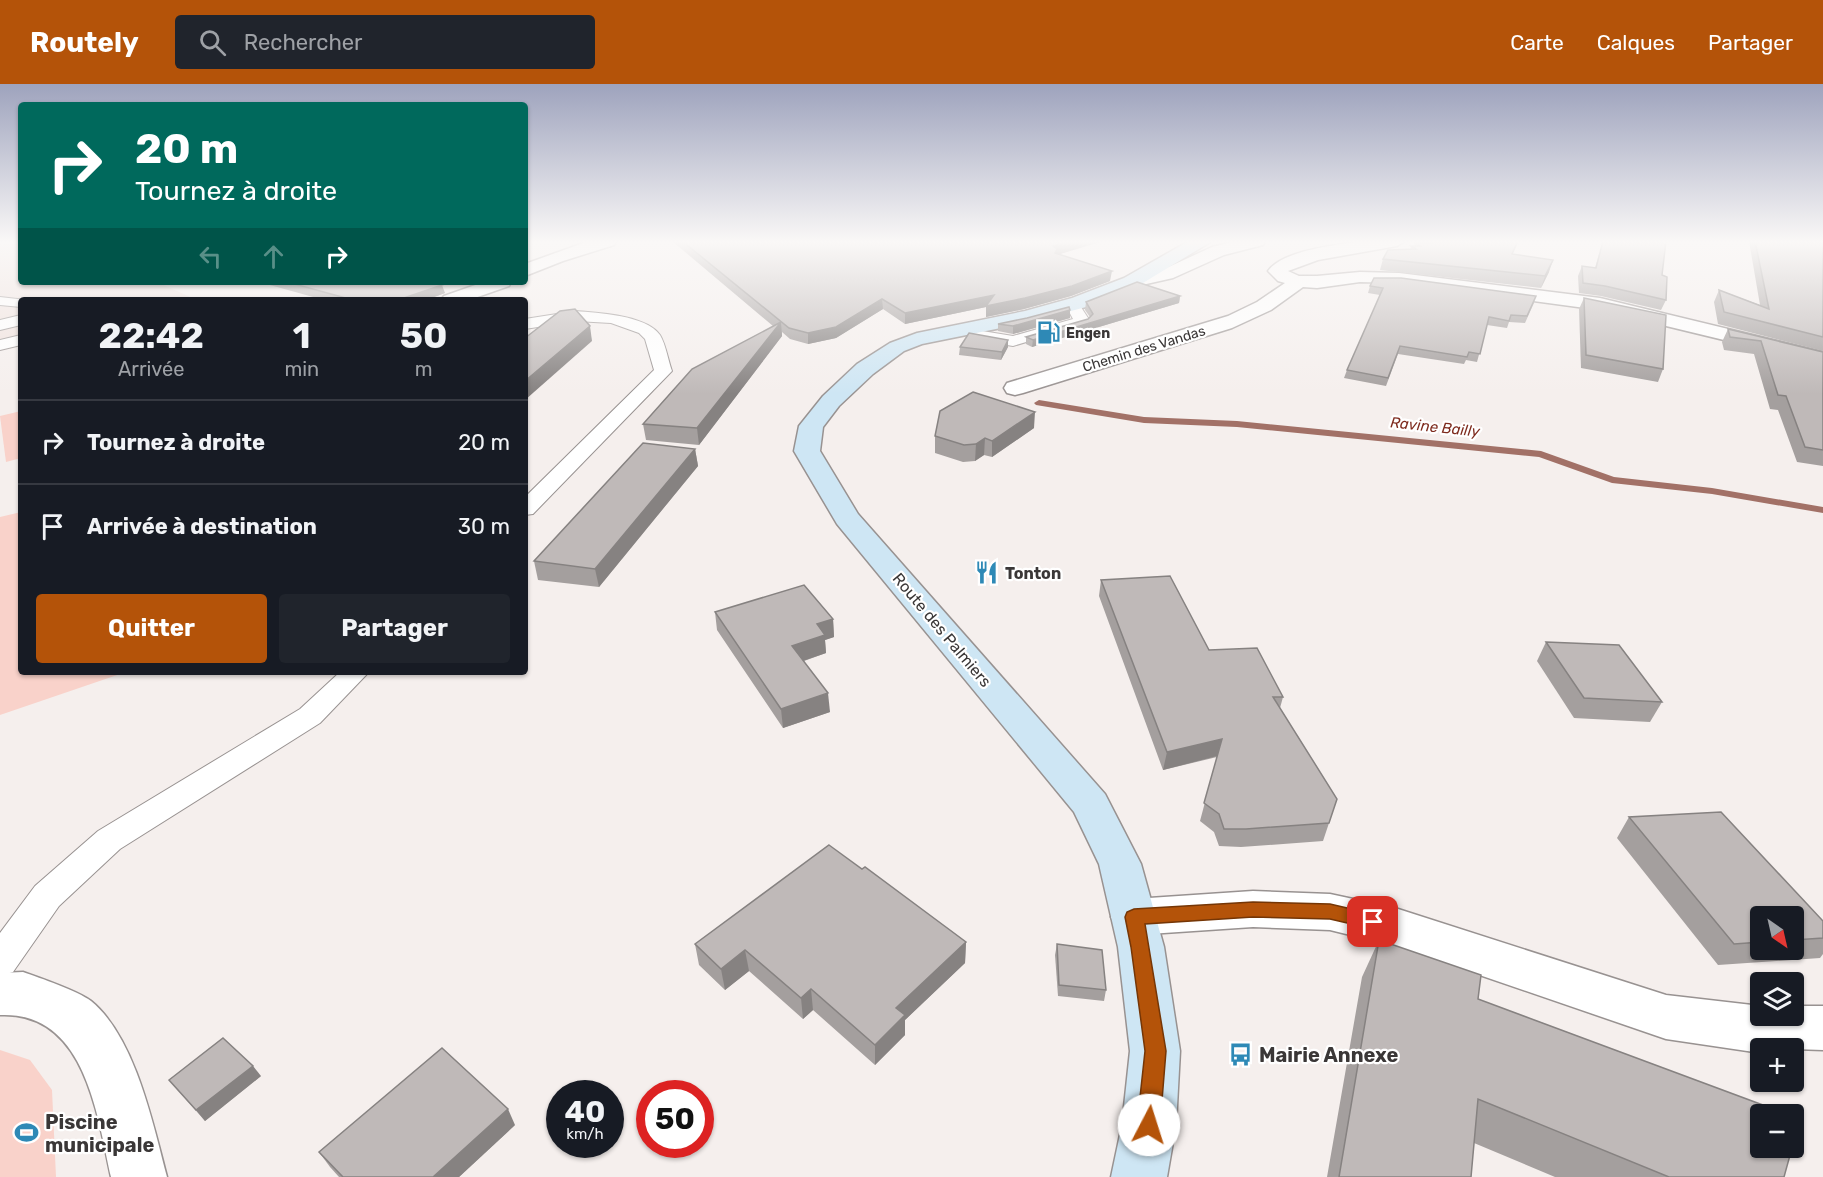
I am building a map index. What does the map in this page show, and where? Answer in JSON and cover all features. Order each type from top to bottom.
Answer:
[{"type":"main road","name":"Route des Palmiers","points":[[1103,292],[1045,313],[917,339],[897,346],[865,369],[831,401],[811,426],[807,451],[847,518],[1091,804],[1120,864],[1141,947],[1155,1051],[1149,1125],[1139,1177]]},
{"type":"street","points":[[460,297],[474,292]]},
{"type":"street","name":"Chemin des Vandas","points":[[1015,388],[1225,324],[1273,302],[1285,292]]},
{"type":"street","points":[[1507,292],[1600,304],[1823,358]]},
{"type":"street","points":[[1134,917],[1253,909],[1330,912],[1395,927],[1666,1017],[1754,1029],[1823,1028]]},
{"type":"street","points":[[0,994],[23,993],[73,1016],[102,1052],[123,1110],[139,1177]]},
{"type":"lane","points":[[0,301],[18,303]]},
{"type":"lane","points":[[528,324],[576,316],[613,319],[645,330],[653,337],[663,371],[528,505]]},
{"type":"lane","points":[[0,325],[18,321]]},
{"type":"lane","points":[[0,345],[18,341]]},
{"type":"lane","points":[[0,961],[47,896],[109,840],[310,716],[353,675]]},
{"type":"shaded area","points":[[0,292],[179,292],[190,297],[18,297],[18,346],[0,350]]},
{"type":"shaded area","points":[[18,412],[18,459],[6,462],[0,416]]},
{"type":"shaded area","points":[[18,513],[18,675],[117,675],[0,715],[0,517]]},
{"type":"shaded area","name":"Piscine municipale","points":[[0,1050],[30,1060],[52,1090],[56,1177],[0,1177]]},
{"type":"building","points":[[324,292],[421,292],[407,297],[342,297]]},
{"type":"building","points":[[745,292],[1048,292],[986,306],[994,295],[905,313],[882,299],[836,327],[808,333],[789,328]]},
{"type":"building","points":[[1111,292],[1168,292],[1180,296],[1033,340],[1026,337],[1088,319],[1093,314],[1086,302]]},
{"type":"building","points":[[1381,292],[1506,292],[1536,296],[1527,316],[1511,315],[1509,321],[1489,317],[1480,354],[1469,352],[1467,357],[1400,346],[1388,378],[1347,370]]},
{"type":"building","points":[[1631,292],[1666,292],[1666,300]]},
{"type":"building","points":[[1719,292],[1769,309],[1766,292],[1823,292],[1823,337],[1724,312]]},
{"type":"building","points":[[1584,298],[1666,315],[1663,369],[1586,355]]},
{"type":"building","points":[[1069,307],[1070,310],[1013,326],[998,324],[1027,318]]},
{"type":"building","points":[[575,309],[590,326],[528,378],[528,336],[560,311]]},
{"type":"building","points":[[781,322],[697,428],[643,424],[692,369]]},
{"type":"building","points":[[1728,329],[1823,352],[1823,450],[1805,447],[1786,396],[1778,395],[1761,341],[1730,337]]},
{"type":"building","points":[[969,333],[1008,340],[1002,352],[960,347]]},
{"type":"building","points":[[973,392],[1035,412],[992,441],[985,438],[976,444],[964,445],[935,436],[940,411]]},
{"type":"building","points":[[643,443],[695,449],[595,569],[534,561]]},
{"type":"building","points":[[1170,576],[1209,650],[1257,648],[1283,697],[1273,697],[1337,799],[1329,823],[1224,829],[1219,814],[1204,803],[1222,739],[1167,752],[1101,580]]},
{"type":"building","points":[[804,585],[833,619],[817,624],[825,635],[792,646],[828,693],[781,709],[715,612]]},
{"type":"building","points":[[1546,642],[1619,645],[1662,702],[1584,698]]},
{"type":"building","points":[[1721,812],[1823,921],[1823,938],[1804,939],[1804,906],[1750,906],[1750,943],[1734,944],[1629,817]]},
{"type":"building","points":[[829,845],[862,869],[865,867],[966,942],[896,1008],[905,1015],[875,1045],[811,989],[801,998],[745,950],[721,969],[695,944]]},
{"type":"building","points":[[1379,940],[1481,975],[1478,999],[1760,1104],[1750,1104],[1750,1158],[1789,1158],[1784,1177],[1669,1177],[1478,1099],[1471,1177],[1339,1177]]},
{"type":"building","points":[[1057,944],[1102,950],[1106,990],[1059,985]]},
{"type":"building","points":[[223,1038],[253,1066],[196,1110],[169,1080]]},
{"type":"building","points":[[442,1048],[508,1109],[433,1177],[343,1177],[319,1152]]},
{"type":"waterway","name":"Ravine Bailly","points":[[1039,403],[1144,420],[1237,424],[1541,454],[1612,480],[1712,491],[1823,510]]},
{"type":"place","name":"Engen","points":[[1048,333]]},
{"type":"place","name":"Tonton","points":[[987,573]]},
{"type":"place","name":"Mairie Annexe","points":[[1241,1055]]},
{"type":"place","name":"Piscine municipale","points":[[27,1133]]},
{"type":"route","points":[[1149,1125],[1155,1051],[1141,947],[1134,917],[1253,909],[1330,912],[1373,922]]}]
